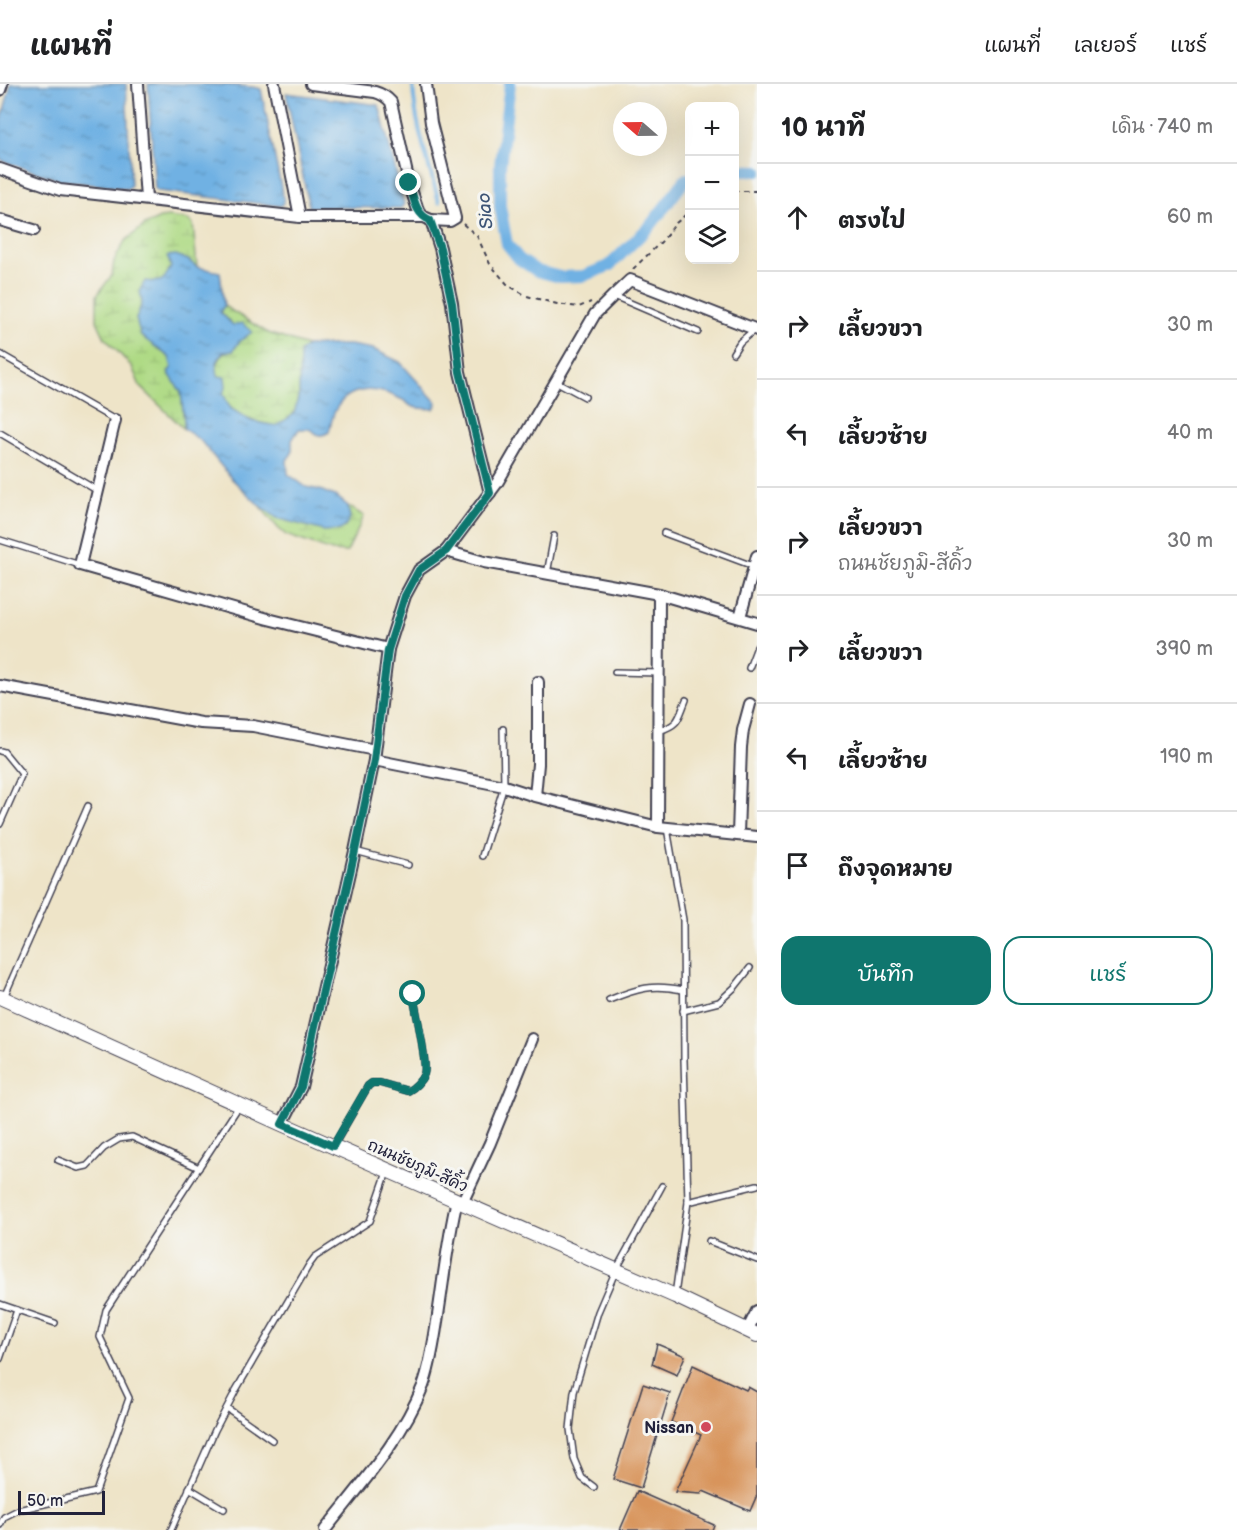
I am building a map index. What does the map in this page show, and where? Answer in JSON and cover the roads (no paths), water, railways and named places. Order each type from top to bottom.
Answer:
[{"type":"main road","name":"ถนนชัยภูมิ-สีคิ้ว","points":[[2,998],[282,1124],[675,1296],[752,1333]]},
{"type":"street","points":[[0,90],[2,84]]},
{"type":"street","points":[[138,84],[146,199]]},
{"type":"street","points":[[274,84],[300,217]]},
{"type":"street","points":[[311,84],[375,92],[390,102],[417,207],[419,212],[431,219],[440,248],[452,303],[460,372],[490,493]]},
{"type":"street","points":[[0,169],[60,189],[300,217],[452,219],[431,123],[426,84]]},
{"type":"street","points":[[0,220],[34,230]]},
{"type":"street","points":[[282,1124],[301,1087],[355,851],[375,755],[388,650],[405,596],[419,570],[446,551],[490,493],[595,314],[630,280],[756,330]]},
{"type":"street","points":[[116,420],[80,565],[268,619],[388,650]]},
{"type":"street","points":[[446,551],[484,562],[659,594],[757,623]]},
{"type":"street","points":[[740,617],[755,561]]},
{"type":"street","points":[[659,594],[659,731],[663,828]]},
{"type":"street","points":[[535,796],[538,764],[538,681]]},
{"type":"street","points":[[0,687],[201,723],[253,726],[504,786],[663,828],[757,837]]},
{"type":"street","points":[[738,834],[741,747],[750,704]]},
{"type":"street","points":[[325,1530],[386,1453],[423,1386],[432,1350],[450,1231],[460,1202],[490,1143],[532,1040]]},
{"type":"street","points":[[752,1333],[757,1311]]},
{"type":"lane","points":[[613,296],[698,332]]},
{"type":"lane","points":[[733,353],[740,342],[756,330]]},
{"type":"lane","points":[[0,354],[116,420]]},
{"type":"lane","points":[[557,382],[585,397]]},
{"type":"lane","points":[[0,433],[98,491]]},
{"type":"lane","points":[[664,533],[755,561]]},
{"type":"lane","points":[[547,574],[554,536]]},
{"type":"lane","points":[[0,540],[80,565]]},
{"type":"lane","points":[[749,668],[757,647]]},
{"type":"lane","points":[[615,672],[659,673]]},
{"type":"lane","points":[[659,731],[678,721],[686,700]]},
{"type":"lane","points":[[482,856],[504,786],[504,729]]},
{"type":"lane","points":[[0,751],[4,752],[22,774],[0,824]]},
{"type":"lane","points":[[2,998],[88,806]]},
{"type":"lane","points":[[663,828],[683,920],[688,1202],[675,1296]]},
{"type":"lane","points":[[355,851],[408,865]]},
{"type":"lane","points":[[683,1011],[719,1002],[750,968]]},
{"type":"lane","points":[[609,1000],[647,987],[683,990]]},
{"type":"lane","points":[[333,1146],[368,1086],[372,1083],[380,1083],[408,1091],[424,1074],[425,1062],[413,994]]},
{"type":"lane","points":[[0,1525],[4,1517],[18,1510],[96,1492],[129,1398],[100,1337],[106,1310],[240,1105]]},
{"type":"lane","points":[[58,1160],[78,1168],[87,1166],[104,1148],[119,1139],[132,1137],[199,1168]]},
{"type":"lane","points":[[171,1530],[226,1408],[309,1265],[315,1257],[370,1221],[387,1170]]},
{"type":"lane","points":[[688,1202],[757,1185]]},
{"type":"lane","points":[[594,1487],[582,1478],[574,1459],[570,1429],[574,1392],[598,1312],[616,1270],[662,1186]]},
{"type":"lane","points":[[709,1241],[757,1260]]},
{"type":"lane","points":[[0,1304],[55,1323]]},
{"type":"lane","points":[[0,1359],[17,1310]]},
{"type":"lane","points":[[226,1408],[272,1440]]},
{"type":"lane","points":[[189,1488],[224,1509]]},
{"type":"water","points":[[11,84],[126,84],[131,185],[128,189],[59,180],[3,161],[0,158],[0,126]]},
{"type":"water","points":[[148,84],[225,85],[261,89],[284,202],[281,206],[155,189]]},
{"type":"water","points":[[286,93],[379,105],[404,204],[401,208],[309,207]]},
{"type":"water","points":[[176,255],[197,267],[220,272],[224,306],[220,312],[233,325],[242,323],[252,332],[239,342],[233,351],[223,352],[216,364],[218,376],[225,377],[226,387],[223,393],[230,408],[251,421],[276,426],[294,414],[299,394],[300,352],[307,346],[350,345],[373,349],[400,362],[437,403],[434,409],[416,408],[394,396],[367,390],[350,395],[342,401],[336,409],[329,432],[318,435],[309,429],[299,429],[292,440],[292,453],[287,460],[288,474],[306,487],[337,497],[348,506],[350,518],[345,527],[340,530],[324,531],[277,518],[258,504],[232,479],[200,440],[184,429],[181,392],[168,372],[172,367],[169,357],[141,336],[136,319],[142,303],[140,290],[145,281],[155,282],[164,279],[171,267],[167,256]]},
{"type":"waterway","points":[[413,84],[419,128],[439,202]]},
{"type":"waterway","name":"Siao","points":[[510,84],[500,166],[500,206],[507,244],[519,259],[537,271],[560,277],[583,276],[609,266],[650,226],[685,180]]},
{"type":"waterway","name":"Siao","points":[[739,170],[757,171]]},
{"type":"place","name":"Nissan","points":[[706,1427]]}]
